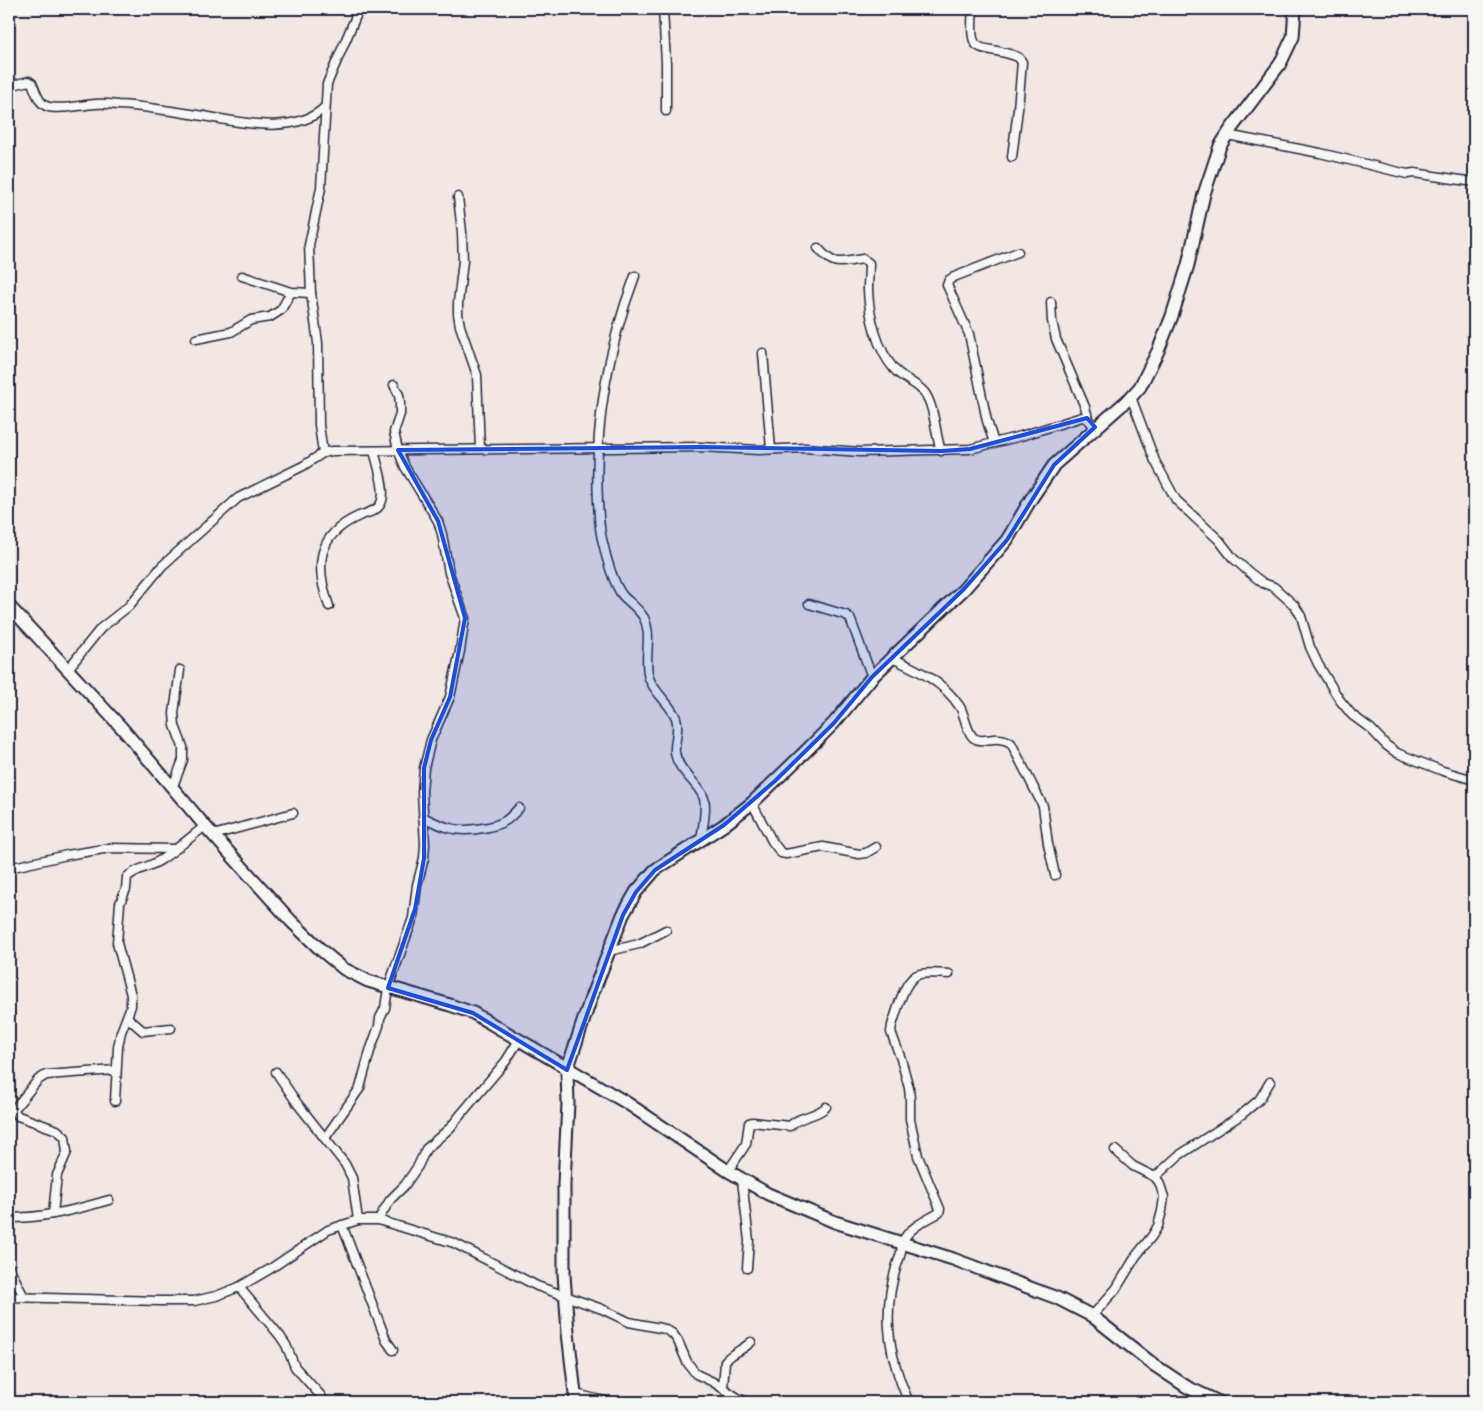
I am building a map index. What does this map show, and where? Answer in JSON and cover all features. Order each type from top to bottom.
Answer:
[{"type":"street","points":[[323,453],[319,425],[318,344],[311,293],[309,246],[321,188],[327,84],[359,9]]},
{"type":"street","points":[[663,9],[666,110]]},
{"type":"street","points":[[973,9],[971,30],[973,42],[978,47],[1018,57],[1022,62],[1012,157]]},
{"type":"street","points":[[609,1402],[575,1398],[564,1296],[563,1234],[568,1103],[567,1070],[592,995],[623,914],[636,892],[655,870],[701,841],[752,802],[834,723],[872,677],[964,589],[1007,540],[1054,465],[1140,387],[1158,351],[1172,316],[1188,265],[1204,194],[1220,146],[1280,64],[1293,37],[1295,9]]},
{"type":"street","points":[[9,86],[29,81],[32,83],[43,104],[48,107],[59,108],[97,103],[130,106],[242,123],[270,124],[305,120],[317,114],[325,107]]},
{"type":"street","points":[[1227,135],[1320,153],[1407,174],[1414,172],[1474,182]]},
{"type":"street","points":[[458,197],[464,261],[458,314],[460,326],[477,375],[480,449]]},
{"type":"street","points":[[818,248],[826,258],[835,262],[864,259],[869,264],[868,290],[874,330],[884,353],[893,367],[904,379],[924,392],[929,400],[941,451]]},
{"type":"street","points":[[994,443],[987,421],[967,326],[947,285],[949,280],[954,277],[974,271],[1018,252]]},
{"type":"street","points":[[242,276],[291,292],[311,293]]},
{"type":"street","points":[[636,276],[628,296],[609,368],[599,448],[598,493],[602,542],[622,594],[641,613],[645,620],[649,639],[647,661],[649,677],[656,691],[676,718],[678,728],[675,753],[680,764],[704,798],[701,841]]},
{"type":"street","points":[[196,339],[230,332],[251,320],[270,317],[281,310],[291,292]]},
{"type":"street","points":[[1051,302],[1052,321],[1056,339],[1085,407],[1086,418]]},
{"type":"street","points":[[763,353],[771,449]]},
{"type":"street","points":[[325,1138],[360,1088],[380,1018],[385,1008],[388,988],[414,914],[416,890],[424,858],[422,792],[428,752],[431,740],[450,697],[465,618],[449,573],[438,521],[413,482],[398,450],[394,432],[400,414],[400,403],[399,395],[394,385]]},
{"type":"street","points":[[1131,397],[1155,461],[1176,500],[1219,540],[1233,558],[1250,573],[1274,587],[1295,606],[1301,616],[1310,647],[1318,664],[1339,699],[1352,716],[1371,729],[1386,745],[1397,753],[1443,772],[1474,780]]},
{"type":"street","points":[[68,669],[101,628],[130,606],[162,566],[238,498],[303,466],[323,453],[374,450],[700,447],[752,450],[805,448],[860,452],[941,451],[970,449],[1036,431],[1074,418],[1086,418],[1095,427]]},
{"type":"street","points":[[329,606],[320,574],[327,540],[344,523],[376,510],[381,504],[383,497],[382,489],[374,450]]},
{"type":"street","points":[[809,604],[846,614],[850,618],[872,677]]},
{"type":"street","points":[[9,606],[173,786],[209,830],[291,921],[344,969],[368,981],[388,988],[442,1002],[474,1013],[626,1104],[742,1180],[768,1194],[836,1222],[953,1259],[1057,1298],[1092,1316],[1163,1371],[1187,1387],[1218,1402]]},
{"type":"street","points":[[892,658],[926,674],[942,688],[960,707],[972,738],[977,740],[1003,738],[1011,743],[1043,806],[1048,844],[1055,875]]},
{"type":"street","points":[[173,786],[183,760],[174,713],[180,670]]},
{"type":"street","points":[[752,802],[772,841],[781,853],[786,854],[823,847],[860,854],[876,847]]},
{"type":"street","points":[[423,817],[442,826],[468,831],[499,824],[519,808]]},
{"type":"street","points":[[115,1101],[116,1070],[122,1032],[131,1006],[131,995],[117,943],[120,903],[126,888],[127,877],[132,872],[162,860],[174,849],[209,830],[293,813]]},
{"type":"street","points":[[9,868],[110,848],[174,849]]},
{"type":"street","points":[[609,951],[639,944],[666,930]]},
{"type":"street","points":[[909,1402],[899,1380],[891,1351],[888,1320],[892,1277],[901,1255],[902,1243],[916,1227],[939,1213],[940,1209],[918,1156],[910,1118],[909,1088],[891,1032],[911,978],[921,974],[949,974]]},
{"type":"street","points":[[128,1018],[144,1031],[171,1028]]},
{"type":"street","points":[[378,1220],[390,1200],[405,1185],[418,1166],[426,1149],[450,1128],[462,1114],[506,1061],[519,1040]]},
{"type":"street","points":[[53,1214],[56,1176],[67,1152],[65,1138],[57,1130],[18,1116],[14,1111],[15,1108],[38,1080],[46,1075],[116,1070]]},
{"type":"street","points":[[276,1072],[297,1104],[346,1164],[352,1178],[358,1220]]},
{"type":"street","points":[[1155,1177],[1178,1156],[1259,1100],[1270,1082]]},
{"type":"street","points":[[728,1171],[746,1144],[749,1124],[752,1122],[787,1127],[796,1120],[820,1113],[826,1106]]},
{"type":"street","points":[[1092,1316],[1116,1289],[1136,1256],[1152,1236],[1158,1226],[1164,1197],[1162,1188],[1155,1177],[1133,1166],[1115,1150]]},
{"type":"street","points":[[742,1180],[749,1241],[748,1268]]},
{"type":"street","points":[[9,1218],[30,1218],[70,1212],[109,1200]]},
{"type":"street","points":[[9,1297],[116,1301],[194,1301],[216,1296],[239,1287],[270,1269],[328,1230],[358,1220],[378,1220],[454,1243],[537,1286],[602,1309],[629,1322],[665,1329],[678,1340],[691,1369],[696,1374],[748,1402]]},
{"type":"street","points":[[342,1225],[386,1340],[393,1350]]},
{"type":"street","points":[[9,1267],[24,1297]]},
{"type":"street","points":[[239,1287],[280,1336],[295,1367],[321,1396],[323,1402]]},
{"type":"street","points":[[723,1388],[726,1358],[744,1349],[751,1342]]},
{"type":"highlighted area","points":[[1087,418],[1095,427],[1054,465],[1007,540],[964,589],[872,677],[834,723],[775,781],[724,825],[655,870],[636,892],[623,915],[567,1070],[473,1013],[388,988],[415,909],[424,858],[424,768],[431,740],[450,697],[465,618],[438,521],[398,450],[700,447],[941,451],[970,449]]}]
